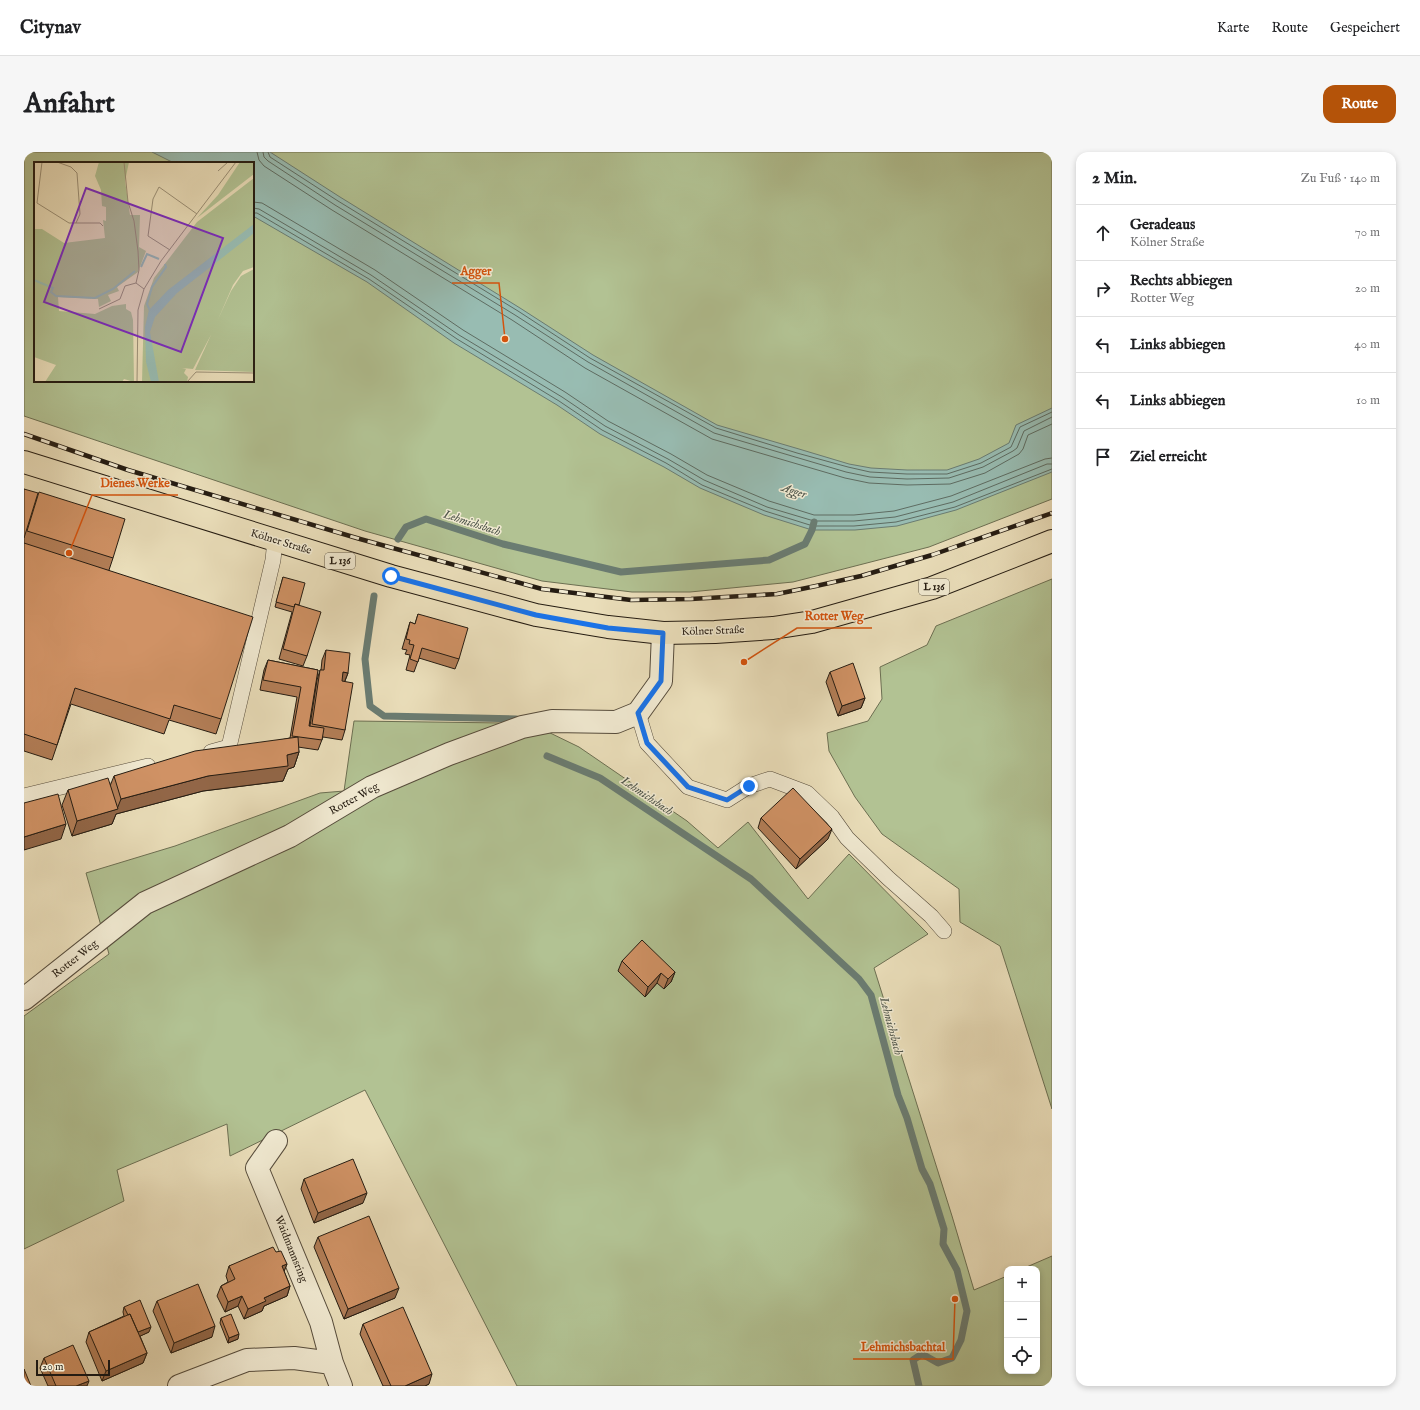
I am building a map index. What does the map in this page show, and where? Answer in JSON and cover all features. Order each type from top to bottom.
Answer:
[{"type":"main road","name":"Kölner Straße","points":[[24,462],[391,576],[536,615],[608,628],[663,633],[715,632],[773,628],[812,622],[932,588],[1052,541]]},
{"type":"street","points":[[638,713],[661,681],[663,633]]},
{"type":"street","name":"Rotter Weg","points":[[24,999],[145,903],[290,836],[372,788],[449,754],[522,727],[552,720],[616,722],[638,713]]},
{"type":"street","name":"Waidmannsring","points":[[276,1141],[258,1168],[321,1322],[332,1363],[341,1386]]},
{"type":"street","points":[[179,1386],[247,1360],[294,1358],[332,1363]]},
{"type":"lane","points":[[199,755],[229,747],[273,560],[275,540]]},
{"type":"lane","points":[[638,713],[647,743],[688,787],[727,800],[749,786],[770,779],[807,794],[832,817],[847,838],[888,878],[931,916],[944,931]]},
{"type":"lane","points":[[24,796],[161,764]]},
{"type":"green space","points":[[24,152],[1052,152],[1052,499],[929,547],[793,582],[690,592],[632,592],[542,581],[365,531],[24,416]]},
{"type":"green space","points":[[1052,579],[1052,1109],[1000,946],[960,922],[959,889],[882,834],[855,797],[829,751],[827,733],[868,721],[882,699],[880,667],[927,645],[936,626]]},
{"type":"green space","points":[[354,721],[504,723],[544,730],[579,747],[687,821],[718,848],[748,822],[808,899],[849,854],[928,934],[874,968],[974,1290],[1004,1277],[1004,1374],[1040,1374],[1040,1266],[1029,1266],[1052,1256],[1052,1386],[517,1386],[365,1090],[230,1156],[227,1124],[117,1170],[124,1201],[24,1249],[24,1016],[109,954],[86,873],[175,846],[320,793],[344,791]]},
{"type":"water","name":"Agger","points":[[152,152],[270,152],[593,355],[717,425],[849,464],[871,468],[947,470],[979,459],[1009,443],[1016,425],[1052,408],[1052,472],[956,510],[897,526],[855,530],[812,530],[764,515],[700,488],[664,467],[600,434],[557,405],[454,343],[367,282],[254,217],[254,162],[172,162]]},
{"type":"building","points":[[24,489],[38,493],[24,538]]},
{"type":"building","points":[[39,492],[125,519],[113,558],[27,531]]},
{"type":"building","points":[[24,543],[253,617],[221,719],[174,705],[170,719],[75,688],[57,745],[24,734]]},
{"type":"building","points":[[283,577],[305,583],[299,605],[295,604],[294,607],[276,602]]},
{"type":"building","points":[[295,604],[321,612],[307,656],[283,649]]},
{"type":"building","points":[[418,614],[468,628],[459,659],[422,648],[418,662],[410,659],[414,645],[409,644],[410,640],[406,639],[410,622],[415,624]]},
{"type":"building","points":[[326,650],[350,653],[348,673],[343,672],[342,681],[353,683],[345,730],[312,724],[320,670],[324,670]]},
{"type":"building","points":[[268,660],[318,670],[309,726],[324,728],[322,740],[292,736],[301,687],[263,680]]},
{"type":"building","points":[[853,663],[865,698],[842,706],[830,672]]},
{"type":"building","points":[[298,737],[299,752],[287,755],[288,766],[208,776],[121,799],[114,776],[195,751]]},
{"type":"building","points":[[108,778],[118,809],[77,821],[68,790]]},
{"type":"building","points":[[793,788],[832,829],[800,859],[761,818]]},
{"type":"building","points":[[58,794],[66,824],[24,837],[24,803]]},
{"type":"building","points":[[642,940],[675,972],[668,979],[661,973],[648,987],[622,961]]},
{"type":"building","points":[[353,1159],[367,1193],[318,1213],[304,1179]]},
{"type":"building","points":[[369,1216],[399,1288],[348,1309],[318,1237]]},
{"type":"building","points":[[273,1247],[276,1252],[281,1251],[287,1264],[282,1266],[290,1286],[264,1298],[266,1301],[248,1309],[242,1296],[228,1302],[221,1286],[235,1279],[229,1266]]},
{"type":"building","points":[[198,1284],[215,1326],[174,1343],[157,1301]]},
{"type":"building","points":[[140,1300],[151,1327],[138,1332],[130,1314],[128,1315],[124,1307]]},
{"type":"building","points":[[403,1307],[432,1374],[405,1386],[391,1386],[363,1324]]},
{"type":"building","points":[[130,1314],[147,1353],[106,1371],[89,1332]]},
{"type":"building","points":[[231,1314],[239,1334],[229,1338],[221,1318]]},
{"type":"building","points":[[73,1345],[89,1381],[76,1386],[56,1386],[44,1358]]},
{"type":"building","points":[[24,1369],[31,1386],[24,1386]]},
{"type":"waterway","name":"Lehmichsbach","points":[[398,539],[406,527],[426,519],[503,544],[621,572],[769,560],[805,544],[814,522]]},
{"type":"waterway","name":"Lehmichsbach","points":[[374,596],[365,659],[370,706],[384,716],[516,719]]},
{"type":"waterway","name":"Lehmichsbach","points":[[547,756],[600,778],[751,879],[859,979],[871,995],[898,1095],[907,1118],[922,1169],[930,1184],[944,1229],[943,1244],[957,1270],[967,1311],[961,1340],[952,1358],[938,1363],[922,1354],[913,1360],[919,1386]]},
{"type":"railway","points":[[24,434],[128,470],[360,539],[542,589],[631,600],[691,599],[777,594],[816,586],[861,576],[932,555],[1052,513]]},
{"type":"place","name":"Agger","points":[[505,339]]},
{"type":"place","name":"Dienes Werke","points":[[69,553]]},
{"type":"place","name":"Rotter Weg","points":[[744,662]]},
{"type":"place","name":"Lehmichsbachtal","points":[[955,1299]]},
{"type":"route","points":[[391,576],[536,615],[608,628],[663,633],[661,681],[638,713],[647,743],[688,787],[727,800],[749,786]]}]
